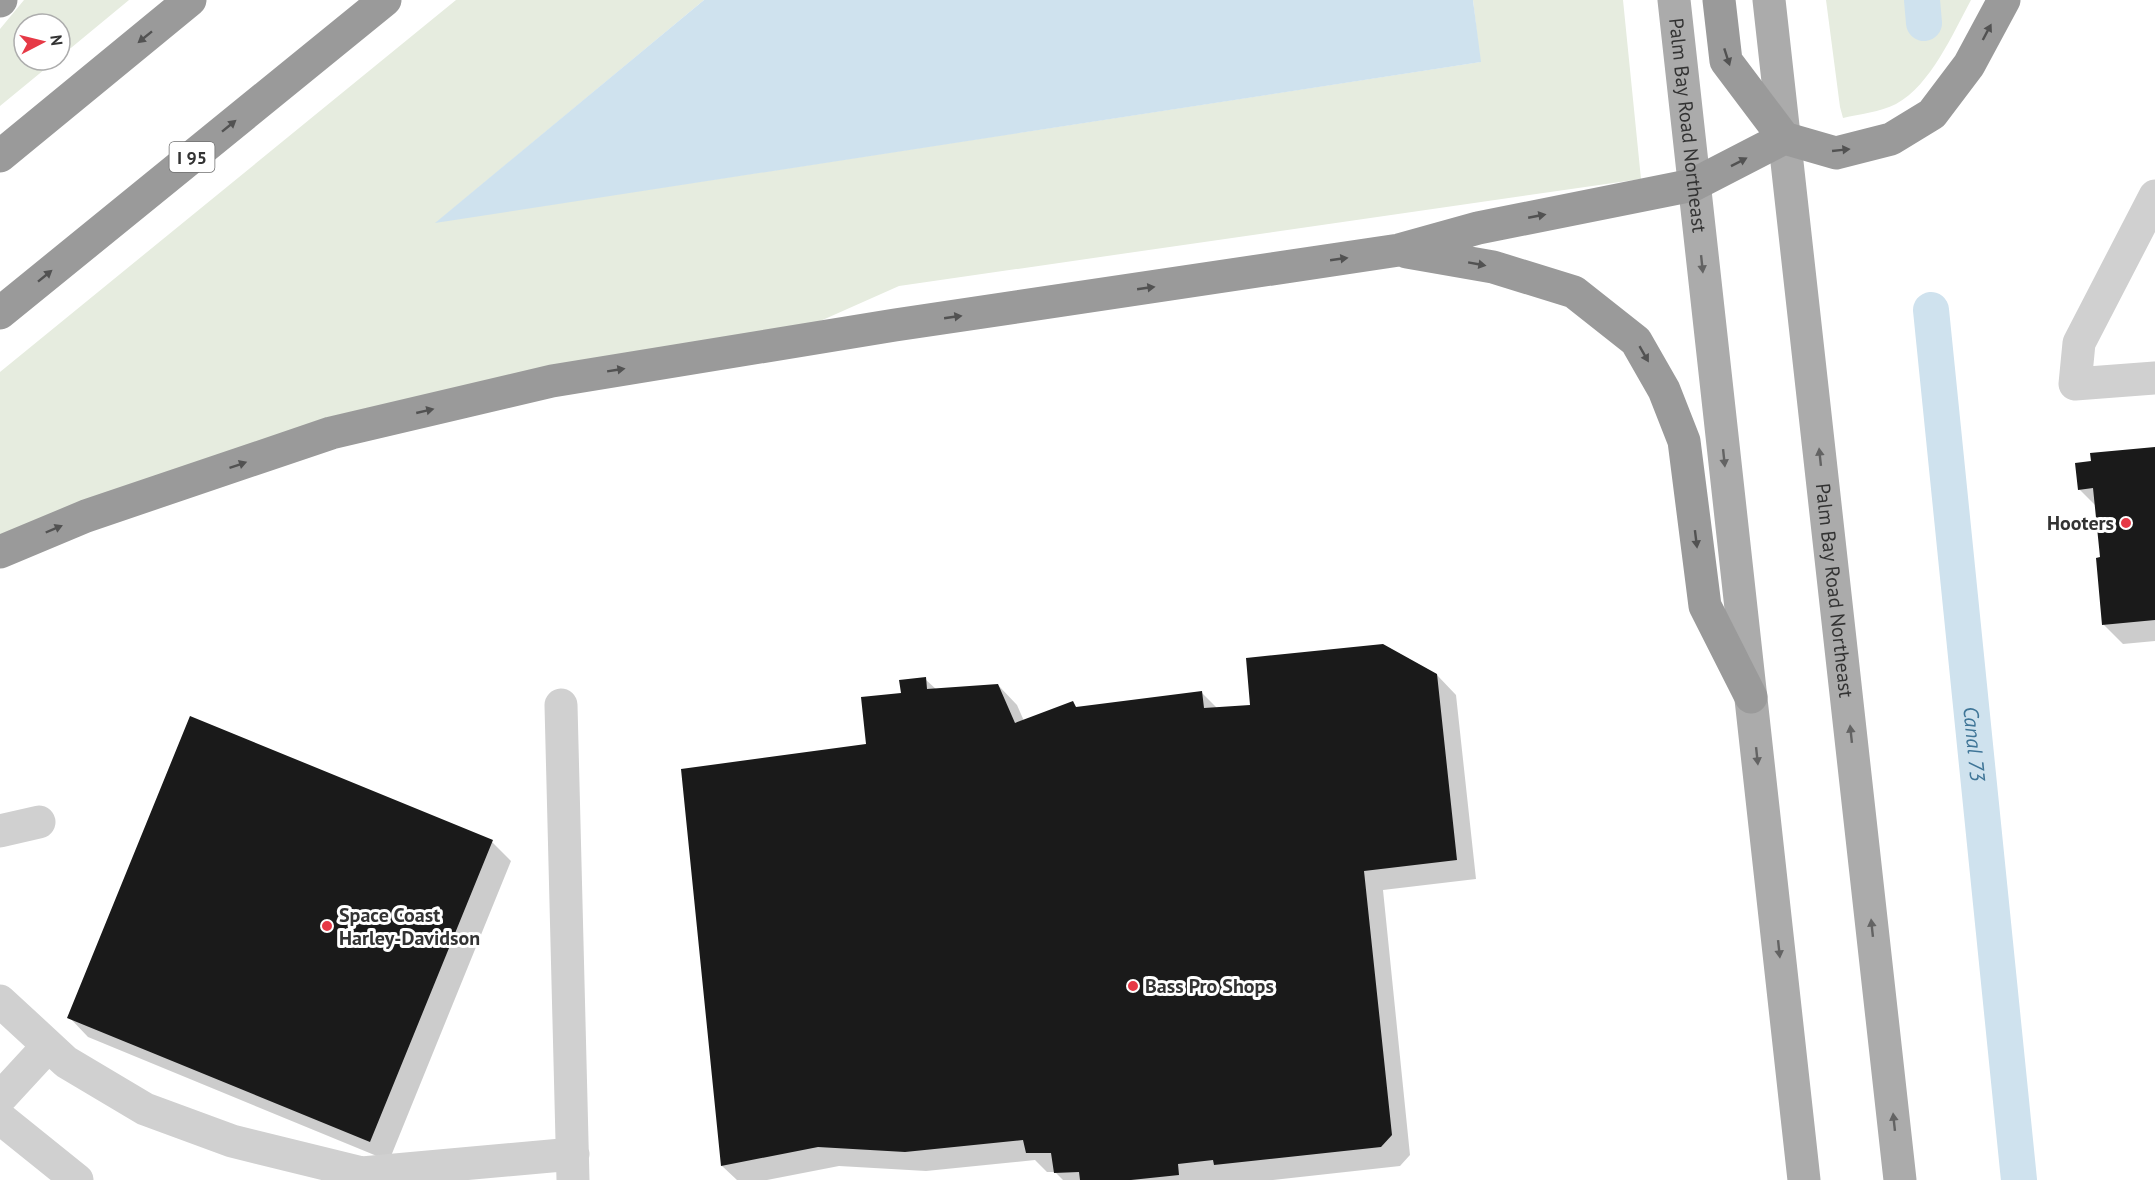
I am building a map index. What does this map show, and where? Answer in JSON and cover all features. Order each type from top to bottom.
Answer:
[{"type":"highway","points":[[0,156],[190,0]]},
{"type":"highway","name":"I 95","points":[[0,313],[385,0]]},
{"type":"highway","points":[[1719,0],[1726,61],[1784,138],[1836,153],[1891,139],[1932,114],[1969,65],[2004,0]]},
{"type":"highway","points":[[0,552],[86,516],[331,434],[552,381],[895,325],[1399,250],[1478,228],[1693,185],[1784,138]]},
{"type":"highway","points":[[1399,250],[1493,267],[1574,292],[1636,341],[1664,390],[1684,441],[1705,606],[1751,697]]},
{"type":"main road","name":"Palm Bay Road Northeast","points":[[1674,0],[1804,1180]]},
{"type":"main road","name":"Palm Bay Road Northeast","points":[[1769,0],[1900,1180]]},
{"type":"lane","points":[[2155,196],[2079,342],[2075,384],[2155,378]]},
{"type":"lane","points":[[0,1000],[66,1062],[145,1109],[232,1141],[362,1173],[573,1167],[561,705]]},
{"type":"lane","points":[[0,831],[39,822]]},
{"type":"lane","points":[[0,1098],[48,1046]]},
{"type":"lane","points":[[0,1118],[77,1180]]},
{"type":"shaded area","points":[[24,0],[129,0],[72,47],[72,12],[14,12]]},
{"type":"shaded area","points":[[456,0],[704,0],[437,222],[1480,62],[1473,0],[1623,0],[1641,179],[899,286],[809,326],[692,344],[0,539],[0,372]]},
{"type":"shaded area","points":[[1826,0],[1971,0],[1940,57],[1909,95],[1883,109],[1843,118]]},
{"type":"shaded area","points":[[12,14],[12,72],[41,72],[0,106],[0,29]]},
{"type":"water","points":[[704,0],[1473,0],[1481,62],[435,223]]},
{"type":"building","name":"Hooters","points":[[2155,447],[2155,620],[2102,625],[2096,558],[2100,557],[2093,488],[2078,490],[2075,463],[2091,461],[2090,453]]},
{"type":"building","name":"Bass Pro Shops","points":[[1383,644],[1437,674],[1457,860],[1364,871],[1392,1135],[1381,1147],[1214,1165],[1213,1160],[1178,1164],[1179,1175],[1131,1180],[1080,1180],[1079,1172],[1054,1173],[1051,1153],[1026,1153],[1023,1140],[905,1152],[818,1147],[721,1166],[681,769],[866,744],[861,697],[901,693],[899,680],[926,677],[927,689],[998,684],[1015,723],[1073,701],[1076,707],[1202,691],[1204,708],[1250,705],[1246,658]]},
{"type":"building","points":[[190,716],[493,840],[370,1142],[67,1018]]},
{"type":"waterway","name":"Canal 73","points":[[1922,0],[1924,23]]},
{"type":"waterway","name":"Canal 73","points":[[1931,310],[2019,1180]]},
{"type":"place","name":"Hooters","points":[[2126,523]]},
{"type":"place","name":"Space Coast Harley-Davidson","points":[[327,926]]},
{"type":"place","name":"Bass Pro Shops","points":[[1133,986]]}]
